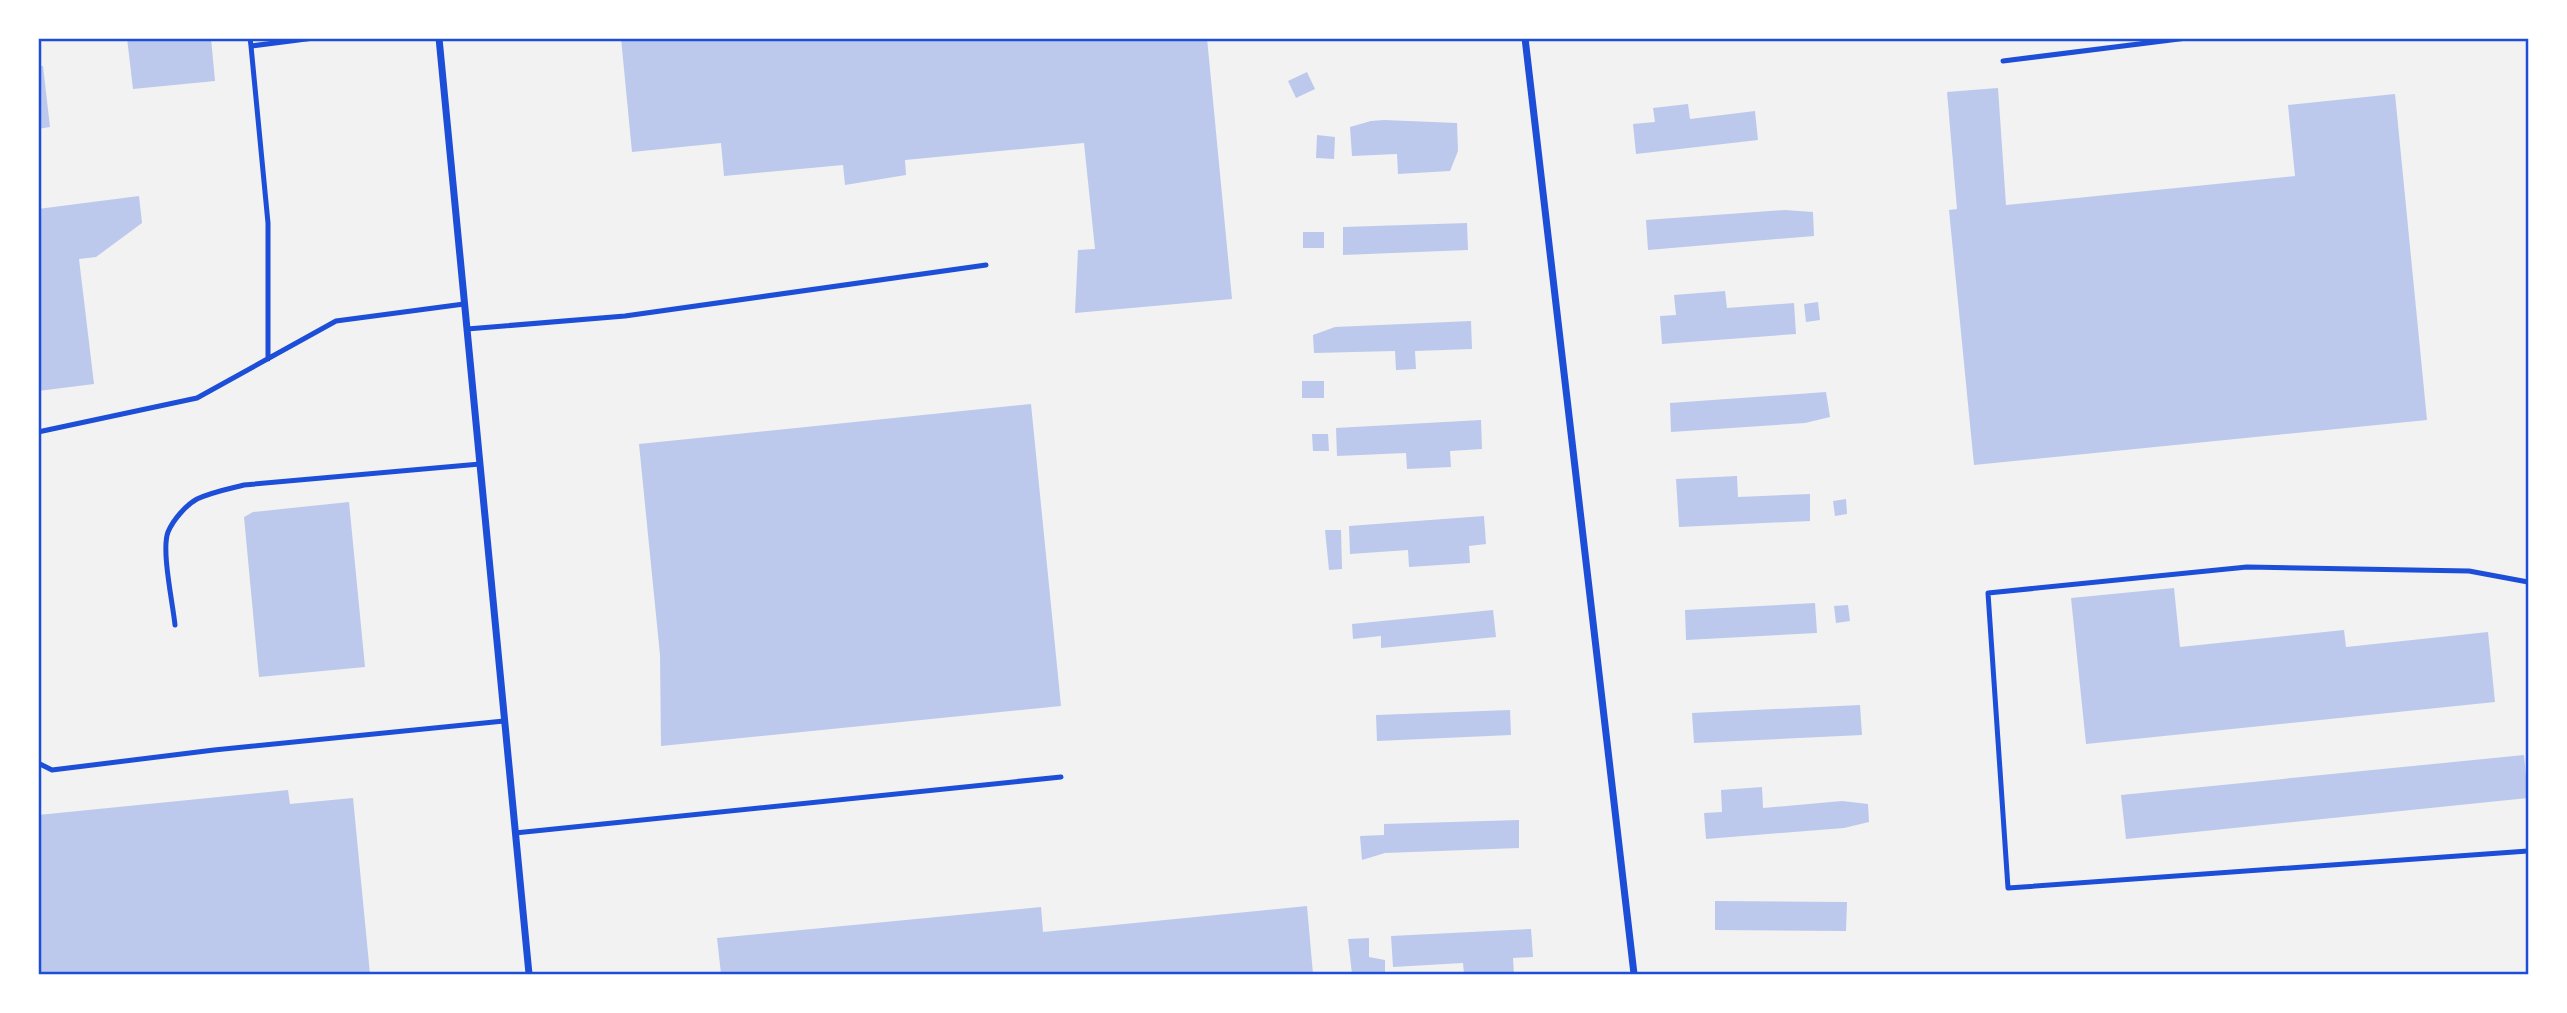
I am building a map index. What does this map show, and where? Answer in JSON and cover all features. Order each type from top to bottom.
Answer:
[{"type":"street","points":[[439,38],[529,975]]},
{"type":"street","points":[[1525,38],[1634,975]]},
{"type":"lane","points":[[250,38],[268,223],[268,359]]},
{"type":"lane","points":[[251,46],[314,38]]},
{"type":"lane","points":[[2003,61],[2187,38]]},
{"type":"lane","points":[[467,329],[625,316],[986,265]]},
{"type":"lane","points":[[38,432],[197,398],[336,321],[464,304]]},
{"type":"lane","points":[[175,625],[166,551],[168,532],[181,513],[195,500],[217,491],[244,485],[480,464]]},
{"type":"lane","points":[[2529,582],[2469,570],[2247,567],[1988,593],[2008,888],[2529,851]]},
{"type":"lane","points":[[38,763],[52,770],[214,750],[505,721]]},
{"type":"lane","points":[[515,833],[1061,777]]},
{"type":"building","points":[[127,38],[211,38],[215,81],[133,89]]},
{"type":"building","points":[[621,38],[1207,38],[1232,299],[1075,313],[1078,250],[1095,249],[1084,143],[905,160],[906,175],[845,185],[843,165],[724,176],[721,143],[632,152]]},
{"type":"building","points":[[38,66],[43,66],[50,127],[38,129]]},
{"type":"building","points":[[1307,72],[1315,89],[1296,98],[1288,81]]},
{"type":"building","points":[[1998,88],[2006,205],[2295,176],[2288,105],[2395,94],[2427,420],[1974,465],[1949,210],[1957,209],[1947,92]]},
{"type":"building","points":[[1688,104],[1690,119],[1755,111],[1758,140],[1636,154],[1633,124],[1655,122],[1653,108]]},
{"type":"building","points":[[1384,120],[1457,123],[1458,151],[1450,171],[1398,174],[1397,154],[1352,156],[1350,127]]},
{"type":"building","points":[[1317,135],[1335,137],[1334,159],[1316,158]]},
{"type":"building","points":[[139,196],[142,223],[96,257],[79,259],[94,384],[38,391],[38,209]]},
{"type":"building","points":[[1785,210],[1813,212],[1814,236],[1648,250],[1646,220]]},
{"type":"building","points":[[1467,223],[1468,250],[1343,255],[1343,227]]},
{"type":"building","points":[[1303,232],[1324,232],[1324,248],[1303,248]]},
{"type":"building","points":[[1725,291],[1727,308],[1794,303],[1796,334],[1662,344],[1660,316],[1676,315],[1674,295]]},
{"type":"building","points":[[1818,302],[1820,320],[1806,322],[1804,304]]},
{"type":"building","points":[[1471,321],[1472,349],[1415,351],[1416,369],[1396,370],[1395,351],[1314,353],[1313,335],[1335,327]]},
{"type":"building","points":[[1302,381],[1324,381],[1324,398],[1302,398]]},
{"type":"building","points":[[1826,392],[1830,417],[1805,423],[1671,432],[1670,403]]},
{"type":"building","points":[[1031,404],[1061,706],[661,746],[660,655],[639,444]]},
{"type":"building","points":[[1481,420],[1482,449],[1450,451],[1451,467],[1407,469],[1406,453],[1337,456],[1336,428]]},
{"type":"building","points":[[1312,434],[1328,434],[1329,451],[1313,451]]},
{"type":"building","points":[[1737,476],[1738,497],[1810,494],[1810,521],[1679,527],[1676,479]]},
{"type":"building","points":[[1846,499],[1847,514],[1835,516],[1833,501]]},
{"type":"building","points":[[349,502],[365,667],[259,677],[244,517],[253,512]]},
{"type":"building","points":[[1484,516],[1486,544],[1469,546],[1470,563],[1409,567],[1408,550],[1350,554],[1349,526]]},
{"type":"building","points":[[1325,530],[1341,530],[1342,569],[1329,570]]},
{"type":"building","points":[[2174,588],[2180,647],[2344,630],[2346,647],[2488,632],[2495,702],[2086,744],[2071,598]]},
{"type":"building","points":[[1815,603],[1817,633],[1686,640],[1685,610]]},
{"type":"building","points":[[1848,605],[1850,621],[1836,623],[1834,606]]},
{"type":"building","points":[[1493,610],[1496,637],[1381,648],[1381,636],[1353,639],[1352,624]]},
{"type":"building","points":[[1860,705],[1862,735],[1694,743],[1692,713]]},
{"type":"building","points":[[1510,710],[1511,735],[1377,741],[1376,715]]},
{"type":"building","points":[[2524,755],[2528,798],[2126,839],[2121,795]]},
{"type":"building","points":[[1762,787],[1763,808],[1842,801],[1868,804],[1869,822],[1844,828],[1706,839],[1704,813],[1722,812],[1721,790]]},
{"type":"building","points":[[288,790],[290,804],[353,798],[370,974],[38,974],[38,815]]},
{"type":"building","points":[[1519,820],[1519,848],[1385,853],[1362,860],[1360,836],[1384,835],[1384,824]]},
{"type":"building","points":[[1715,901],[1847,902],[1846,931],[1715,930]]},
{"type":"building","points":[[1307,906],[1313,974],[721,974],[717,938],[1041,907],[1043,932]]},
{"type":"building","points":[[1531,929],[1533,957],[1513,958],[1514,974],[1464,974],[1463,963],[1393,967],[1391,936]]},
{"type":"building","points":[[1369,938],[1369,957],[1385,960],[1385,974],[1352,974],[1348,939]]}]
